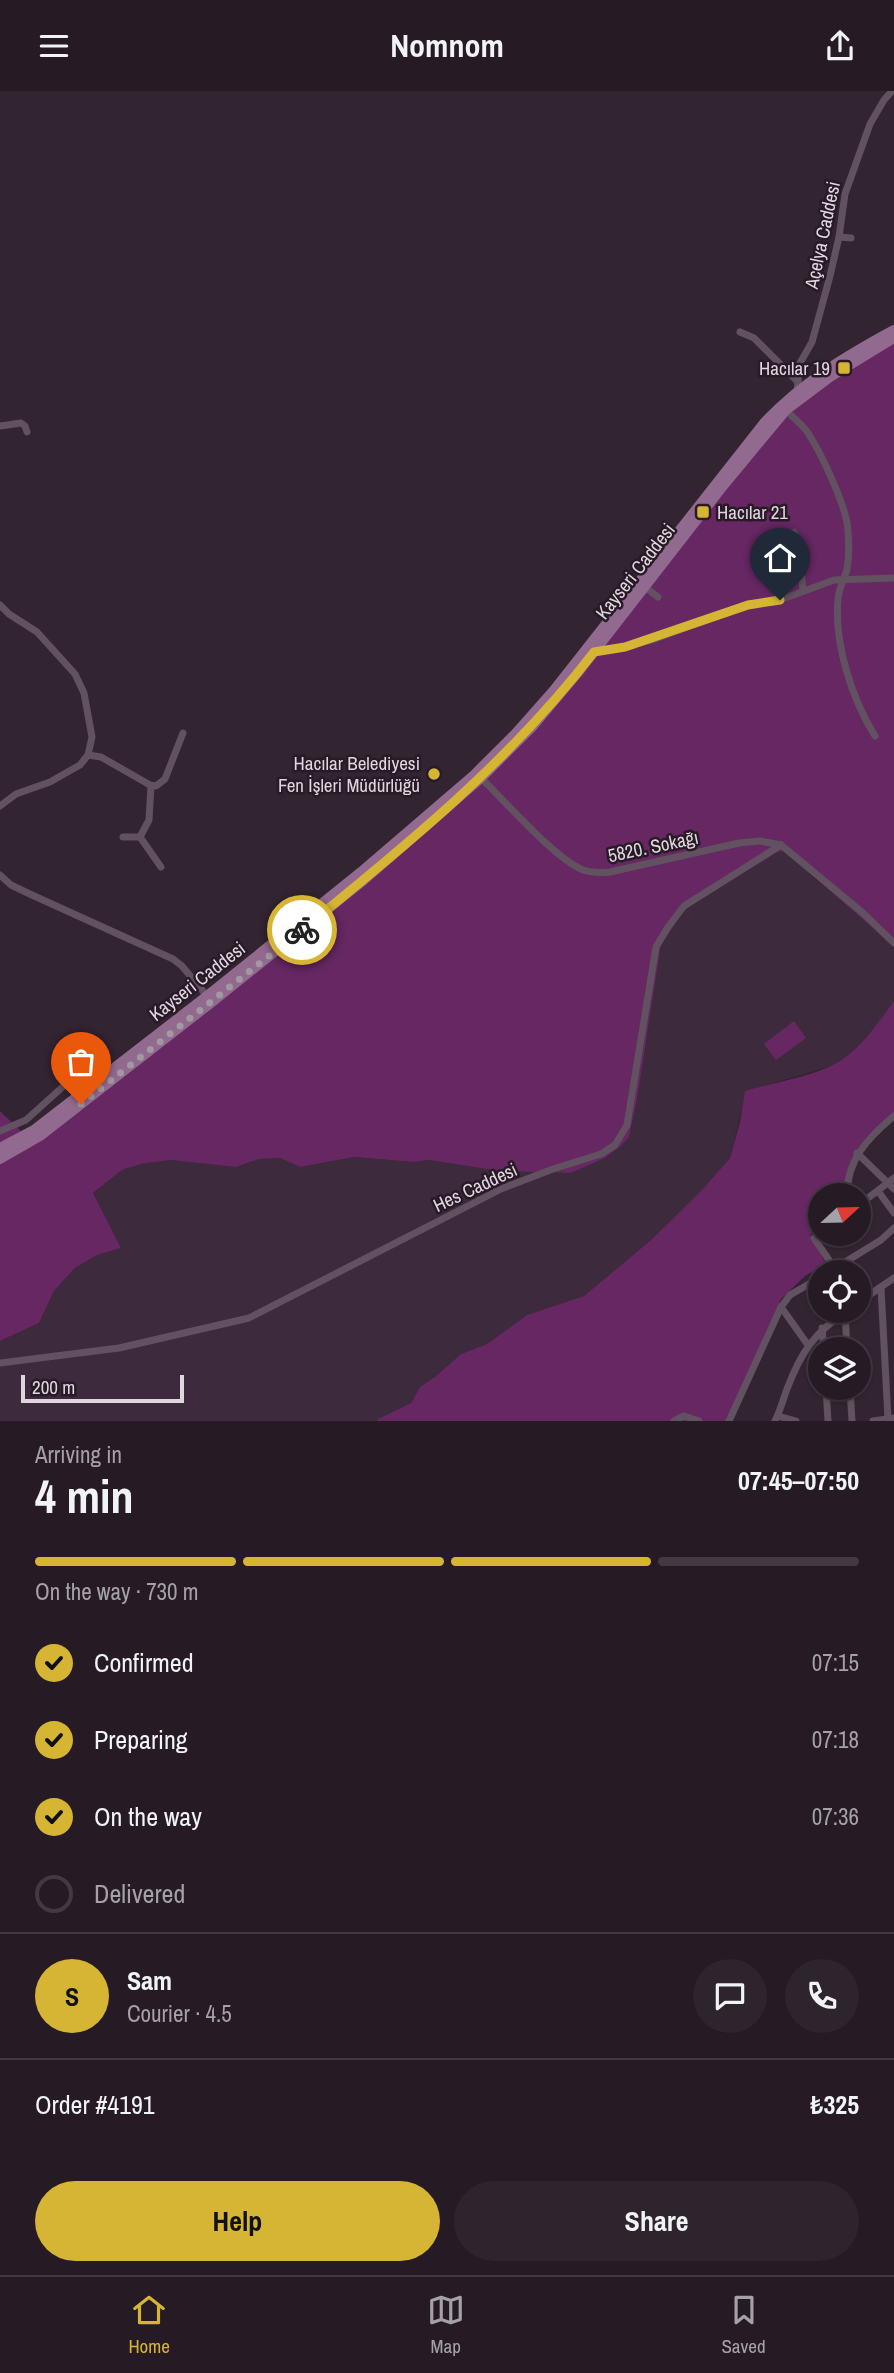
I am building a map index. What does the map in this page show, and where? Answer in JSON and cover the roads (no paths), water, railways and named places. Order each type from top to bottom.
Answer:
[{"type":"main road","points":[[800,389],[854,351],[894,330]]},
{"type":"main road","points":[[800,389],[894,338]]},
{"type":"main road","name":"Kayseri Caddesi","points":[[0,1148],[34,1130],[209,999],[392,856],[481,779],[532,727],[594,652],[800,389]]},
{"type":"main road","name":"Kayseri Caddesi","points":[[0,1159],[40,1136],[209,999],[474,775],[554,690],[764,423],[800,389]]},
{"type":"street","name":"Açelya Caddesi","points":[[800,389],[800,363],[812,342],[818,323],[839,237],[845,194],[870,124],[892,91]]},
{"type":"street","points":[[839,237],[851,238]]},
{"type":"street","points":[[740,332],[754,338],[800,389]]},
{"type":"street","points":[[786,410],[807,431],[846,519],[849,531],[846,569],[841,581],[837,617],[839,640],[853,694],[862,716],[875,736]]},
{"type":"street","points":[[0,426],[19,423],[25,426],[27,432]]},
{"type":"street","points":[[794,532],[799,547],[803,591]]},
{"type":"street","points":[[594,652],[645,642],[748,605],[780,600],[834,580],[894,579]]},
{"type":"street","points":[[645,587],[658,597]]},
{"type":"street","points":[[0,605],[37,632],[75,674],[84,693],[92,737],[89,755],[66,775],[16,794],[0,806]]},
{"type":"street","points":[[89,755],[102,757],[151,786],[160,785],[165,779],[183,733]]},
{"type":"street","name":"5820. Sokağı","points":[[481,779],[554,850],[573,865],[596,873],[739,843],[760,841],[781,845]]},
{"type":"street","points":[[140,837],[149,820],[151,786]]},
{"type":"street","points":[[123,838],[140,837]]},
{"type":"street","points":[[140,837],[161,867]]},
{"type":"street","points":[[781,845],[863,913],[894,943]]},
{"type":"street","name":"Hes Caddesi","points":[[0,1363],[120,1348],[249,1318],[501,1189],[601,1154],[615,1145],[627,1125],[656,947],[684,906],[781,845]]},
{"type":"street","points":[[0,875],[10,885],[173,959],[209,999]]},
{"type":"street","points":[[0,1131],[26,1120],[67,1083],[76,1080],[96,1082]]},
{"type":"street","points":[[848,1183],[857,1153],[871,1135],[894,1116]]},
{"type":"street","points":[[857,1153],[892,1183],[872,1195]]},
{"type":"street","points":[[878,1191],[894,1213]]},
{"type":"street","points":[[849,1260],[894,1229]]},
{"type":"street","points":[[871,1294],[894,1278]]},
{"type":"street","points":[[729,1421],[781,1307],[790,1295],[808,1285]]},
{"type":"street","points":[[873,1421],[891,1419],[881,1288]]},
{"type":"street","points":[[781,1307],[808,1345],[788,1387],[777,1419],[796,1421]]},
{"type":"street","points":[[815,1337],[829,1323]]},
{"type":"street","points":[[822,1328],[823,1337]]},
{"type":"street","points":[[884,1352],[894,1352]]},
{"type":"street","points":[[827,1400],[828,1421]]},
{"type":"street","points":[[851,1400],[852,1421]]},
{"type":"street","points":[[674,1421],[684,1416],[698,1421]]},
{"type":"place","name":"Hacılar 19","points":[[844,368]]},
{"type":"place","name":"Hacılar 21","points":[[703,512]]},
{"type":"place","name":"Hacılar Belediyesi Fen İşleri Müdürlüğü","points":[[434,774]]}]
